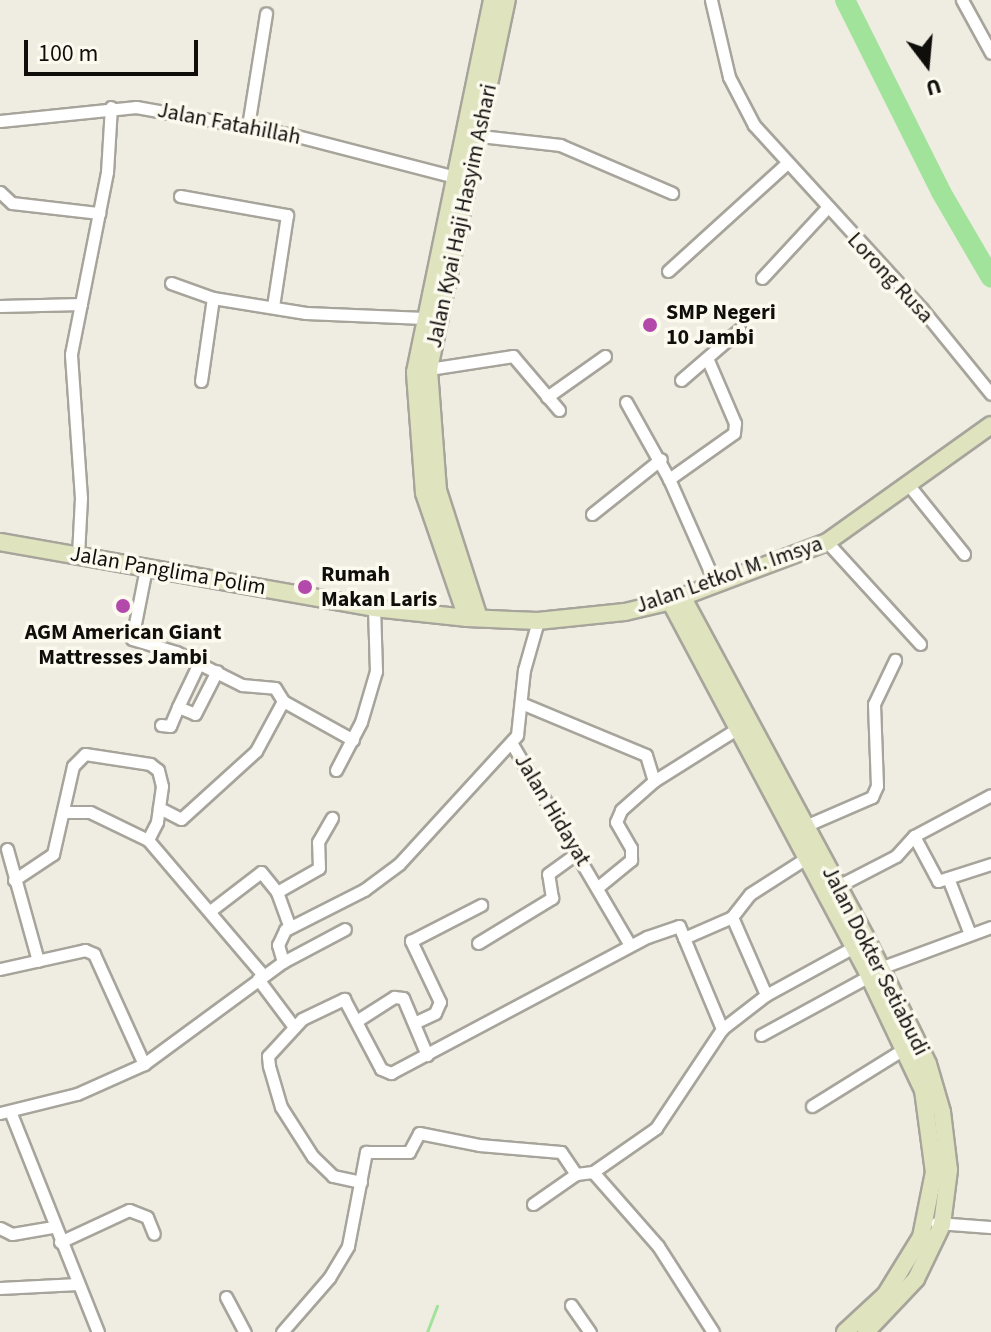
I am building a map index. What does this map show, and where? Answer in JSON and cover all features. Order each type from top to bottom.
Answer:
[{"type":"street","points":[[484,80],[492,0]]},
{"type":"street","name":"Jalan Kyai Haji Hasyim Ashari","points":[[489,53],[507,0]]},
{"type":"street","name":"Lorong Rusa","points":[[711,0],[739,102],[785,165],[885,267],[991,394]]},
{"type":"street","points":[[962,0],[991,53]]},
{"type":"street","points":[[248,126],[266,13]]},
{"type":"street","name":"Jalan Kyai Haji Hasyim Ashari","points":[[424,427],[429,369],[480,136],[484,80]]},
{"type":"street","name":"Jalan Kyai Haji Hasyim Ashari","points":[[473,618],[438,519],[415,372],[455,177],[484,80]]},
{"type":"street","points":[[78,555],[81,498],[71,354],[99,213],[111,107]]},
{"type":"street","name":"Jalan Fatahillah","points":[[0,121],[111,107],[248,126],[455,177]]},
{"type":"street","points":[[480,136],[560,145],[672,193]]},
{"type":"street","points":[[668,271],[785,165]]},
{"type":"street","points":[[0,192],[12,203],[99,213]]},
{"type":"street","points":[[180,196],[287,215],[273,307]]},
{"type":"street","points":[[762,278],[826,209]]},
{"type":"street","points":[[171,283],[213,298],[273,307],[424,318]]},
{"type":"street","points":[[201,381],[213,298]]},
{"type":"street","points":[[0,306],[81,304]]},
{"type":"street","points":[[681,380],[739,330]]},
{"type":"street","points":[[429,369],[513,356],[559,410]]},
{"type":"street","points":[[547,397],[605,356]]},
{"type":"street","points":[[669,479],[734,433],[735,423],[707,358]]},
{"type":"street","points":[[626,402],[661,459],[715,583]]},
{"type":"street","name":"Jalan Letkol M. Imsya","points":[[473,618],[538,621],[676,599],[827,542],[991,425]]},
{"type":"street","points":[[592,514],[661,459]]},
{"type":"street","points":[[907,483],[964,554]]},
{"type":"street","name":"Jalan Panglima Polim","points":[[0,542],[374,608],[473,618]]},
{"type":"street","points":[[827,542],[920,644]]},
{"type":"street","points":[[146,568],[132,639],[199,663],[242,685],[275,688],[283,701],[353,740]]},
{"type":"street","name":"Jalan Dokter Setiabudi","points":[[676,599],[838,886],[860,944],[911,1045],[923,1090],[931,1131],[934,1222],[916,1279],[866,1332]]},
{"type":"street","points":[[336,770],[353,740],[376,671],[374,608]]},
{"type":"street","name":"Jalan Hidayat","points":[[538,621],[524,670],[512,744],[630,945]]},
{"type":"street","points":[[805,826],[872,797],[877,786],[874,704],[895,660]]},
{"type":"street","points":[[161,725],[170,726],[199,663]]},
{"type":"street","points":[[178,707],[195,714],[217,671]]},
{"type":"street","points":[[159,808],[176,819],[190,812],[256,751],[283,701]]},
{"type":"street","points":[[521,703],[646,755],[654,781]]},
{"type":"street","points":[[533,1204],[576,1174],[593,1172],[656,1128],[722,1029],[766,995],[860,944],[806,858],[745,724],[654,781],[616,816],[631,860],[598,887]]},
{"type":"street","points":[[283,962],[278,945],[290,927],[382,879],[512,744]]},
{"type":"street","points":[[14,880],[53,854],[66,812],[73,766],[85,754],[150,764],[161,779],[159,808],[148,840]]},
{"type":"street","points":[[838,886],[896,856],[914,836],[991,795]]},
{"type":"street","points":[[66,812],[90,812],[148,840],[210,911],[294,1027]]},
{"type":"street","points":[[277,892],[319,868],[318,842],[332,818]]},
{"type":"street","points":[[914,836],[937,881],[991,864]]},
{"type":"street","points":[[7,849],[38,961]]},
{"type":"street","points":[[478,943],[552,898],[548,874],[577,853]]},
{"type":"street","points":[[684,938],[732,917],[750,894],[806,858]]},
{"type":"street","points":[[210,911],[261,872],[277,892],[290,927]]},
{"type":"street","points":[[948,878],[970,934]]},
{"type":"street","points":[[414,1023],[435,1013],[440,1002],[411,941],[481,905]]},
{"type":"street","points":[[732,917],[766,995]]},
{"type":"street","points":[[361,1182],[333,1176],[299,1140],[281,1107],[268,1056],[294,1027],[344,999],[385,1073],[427,1055],[630,945],[679,926],[722,1029]]},
{"type":"street","points":[[761,1035],[874,972],[991,927]]},
{"type":"street","points":[[98,1332],[5,1112],[77,1094],[144,1064],[260,977],[345,929]]},
{"type":"street","points":[[0,969],[85,950],[94,954],[144,1064]]},
{"type":"street","points":[[358,1020],[398,997],[409,1006],[427,1055]]},
{"type":"street","points":[[812,1106],[911,1045]]},
{"type":"street","points":[[287,1330],[348,1246],[367,1151],[409,1152],[419,1133],[479,1145],[561,1152],[576,1174]]},
{"type":"street","points":[[593,1172],[658,1246],[713,1332]]},
{"type":"street","points":[[60,1242],[129,1210],[147,1217],[154,1234]]},
{"type":"street","points":[[934,1222],[991,1227]]},
{"type":"street","name":"Jalan Dokter Setiabudi","points":[[845,1332],[902,1274],[934,1222]]},
{"type":"street","points":[[0,1228],[12,1234],[53,1227]]},
{"type":"street","points":[[0,1288],[78,1284]]},
{"type":"street","points":[[226,1297],[245,1332]]},
{"type":"street","points":[[571,1305],[590,1332]]},
{"type":"waterway","points":[[845,0],[941,192],[991,278]]},
{"type":"waterway","points":[[427,1332],[437,1306]]},
{"type":"place","name":"SMP Negeri 10 Jambi","points":[[650,325]]},
{"type":"place","name":"Rumah Makan Laris","points":[[305,587]]},
{"type":"place","name":"AGM American Giant Mattresses Jambi","points":[[123,606]]}]
